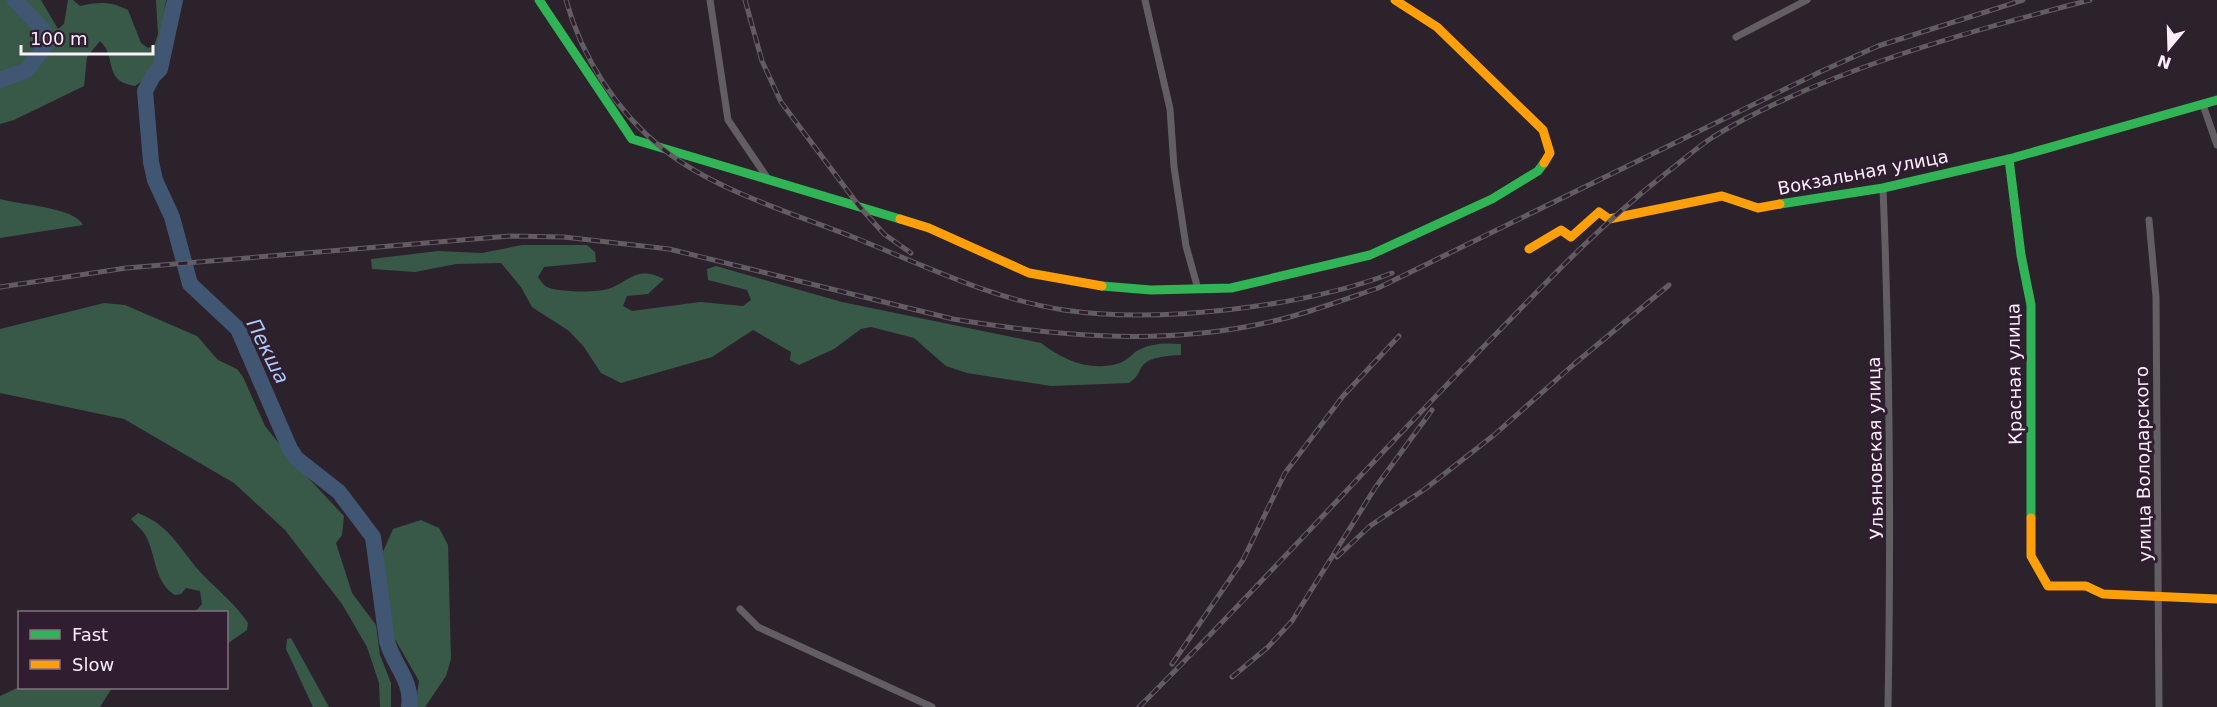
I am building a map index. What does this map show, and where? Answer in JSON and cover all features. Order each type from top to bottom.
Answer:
[{"type":"street","points":[[539,0],[632,139],[929,228],[1029,273],[1059,280],[1151,290],[1231,288],[1370,255],[1492,199],[1538,171],[1550,153],[1543,129],[1437,27],[1395,0]]},
{"type":"street","points":[[710,0],[728,120],[768,179]]},
{"type":"street","points":[[1145,0],[1170,109],[1174,167],[1186,246],[1198,289]]},
{"type":"street","points":[[1737,37],[1807,0]]},
{"type":"street","name":"Вокзальная улица","points":[[1529,249],[1561,231],[1571,237],[1599,212],[1609,219],[1722,195],[1758,208],[1883,188],[2009,159],[2217,100]]},
{"type":"street","points":[[2203,105],[2217,145]]},
{"type":"street","name":"Красная улица","points":[[2009,159],[2021,255],[2031,305],[2031,556],[2048,586],[2086,586],[2103,594],[2160,597]]},
{"type":"street","name":"Ульяновская улица","points":[[1883,188],[1888,313],[1891,536],[1888,707]]},
{"type":"street","name":"улица Володарского","points":[[2148,220],[2156,297],[2160,597],[2159,707]]},
{"type":"street","points":[[2160,597],[2217,599]]},
{"type":"street","points":[[740,609],[758,627],[932,707]]},
{"type":"green space","points":[[0,0],[41,0],[58,29],[64,24],[68,0],[73,0],[80,6],[99,3],[116,5],[128,10],[141,43],[148,48],[154,46],[158,34],[156,0],[166,0],[158,64],[151,75],[135,86],[125,83],[114,74],[108,54],[100,41],[87,57],[84,86],[14,120],[0,124]]},
{"type":"green space","points":[[0,199],[58,210],[78,219],[83,225],[0,238]]},
{"type":"green space","points":[[522,245],[587,245],[595,252],[596,262],[544,267],[538,277],[544,285],[552,289],[603,290],[640,274],[654,275],[664,279],[648,294],[627,296],[623,306],[632,311],[700,302],[743,306],[751,300],[747,290],[708,280],[707,269],[716,266],[842,302],[1041,343],[1068,360],[1088,365],[1120,363],[1135,352],[1157,344],[1181,344],[1181,355],[1159,357],[1148,361],[1129,383],[1051,386],[967,373],[946,366],[914,338],[871,327],[861,329],[834,349],[799,365],[790,360],[791,352],[753,330],[712,357],[621,383],[601,373],[584,347],[569,331],[532,307],[521,287],[501,263],[456,264],[415,272],[372,269],[371,259],[438,251],[482,253]]},
{"type":"green space","points":[[104,303],[125,305],[197,336],[218,360],[237,369],[243,377],[265,426],[297,466],[344,516],[342,535],[336,543],[352,593],[376,625],[380,655],[391,683],[391,707],[380,707],[379,683],[367,647],[342,604],[285,530],[234,483],[124,419],[0,393],[0,329]]},
{"type":"green space","points":[[138,513],[168,532],[204,576],[243,616],[248,623],[247,630],[228,643],[228,611],[196,611],[202,604],[200,591],[186,588],[181,594],[175,595],[168,590],[160,577],[146,535],[131,519]]},
{"type":"green space","points":[[421,520],[439,528],[448,545],[451,659],[446,676],[425,707],[415,707],[419,681],[392,634],[381,556],[393,529]]},
{"type":"green space","points":[[291,638],[329,707],[313,707],[286,649],[287,639]]},
{"type":"green space","points":[[18,687],[111,689],[100,707],[0,707],[0,696]]},
{"type":"waterway","name":"Пекша","points":[[0,80],[27,70],[46,45],[44,31],[15,0]]},
{"type":"waterway","name":"Пекша","points":[[175,0],[160,69],[153,76],[145,91],[151,162],[155,180],[172,217],[190,284],[238,329],[290,449],[297,459],[339,492],[373,537],[387,641],[408,689],[409,707]]},
{"type":"railway","points":[[566,0],[581,43],[616,101],[646,134],[683,164],[729,189],[930,269],[1010,298],[1064,310],[1101,314],[1186,313],[1230,310],[1317,295],[1392,273]]},
{"type":"railway","points":[[745,0],[762,61],[781,102],[859,206],[884,234],[911,253]]},
{"type":"railway","points":[[0,287],[126,268],[511,236],[564,237],[669,249],[953,319],[992,325],[1109,336],[1148,336],[1226,330],[1293,316],[1378,288],[1822,71],[1878,46],[2023,0]]},
{"type":"railway","points":[[1139,707],[1558,271],[1642,192],[1713,137],[1755,114],[1847,73],[1995,25],[2090,0]]},
{"type":"railway","points":[[1337,557],[1370,526],[1425,489],[1494,435],[1669,285]]},
{"type":"railway","points":[[1172,664],[1243,560],[1285,473],[1343,396],[1399,336]]},
{"type":"railway","points":[[1232,677],[1268,647],[1292,621],[1375,488],[1432,410]]},
{"type":"traffic: fast","points":[[539,0],[632,139],[900,219]]},
{"type":"traffic: fast","points":[[1780,204],[1883,188],[2009,159],[2217,100]]},
{"type":"traffic: fast","points":[[2009,159],[2021,255],[2031,305],[2031,518]]},
{"type":"traffic: fast","points":[[1102,286],[1151,290],[1231,288],[1370,255],[1492,199],[1538,171],[1544,163]]},
{"type":"traffic: slow","points":[[1395,0],[1437,27],[1543,130],[1550,153],[1544,163]]},
{"type":"traffic: slow","points":[[1529,249],[1561,230],[1571,237],[1599,212],[1609,219],[1722,196],[1758,208],[1780,204]]},
{"type":"traffic: slow","points":[[900,219],[929,228],[1029,273],[1102,286]]},
{"type":"traffic: slow","points":[[2031,518],[2031,556],[2048,586],[2086,586],[2103,594],[2217,599]]}]
